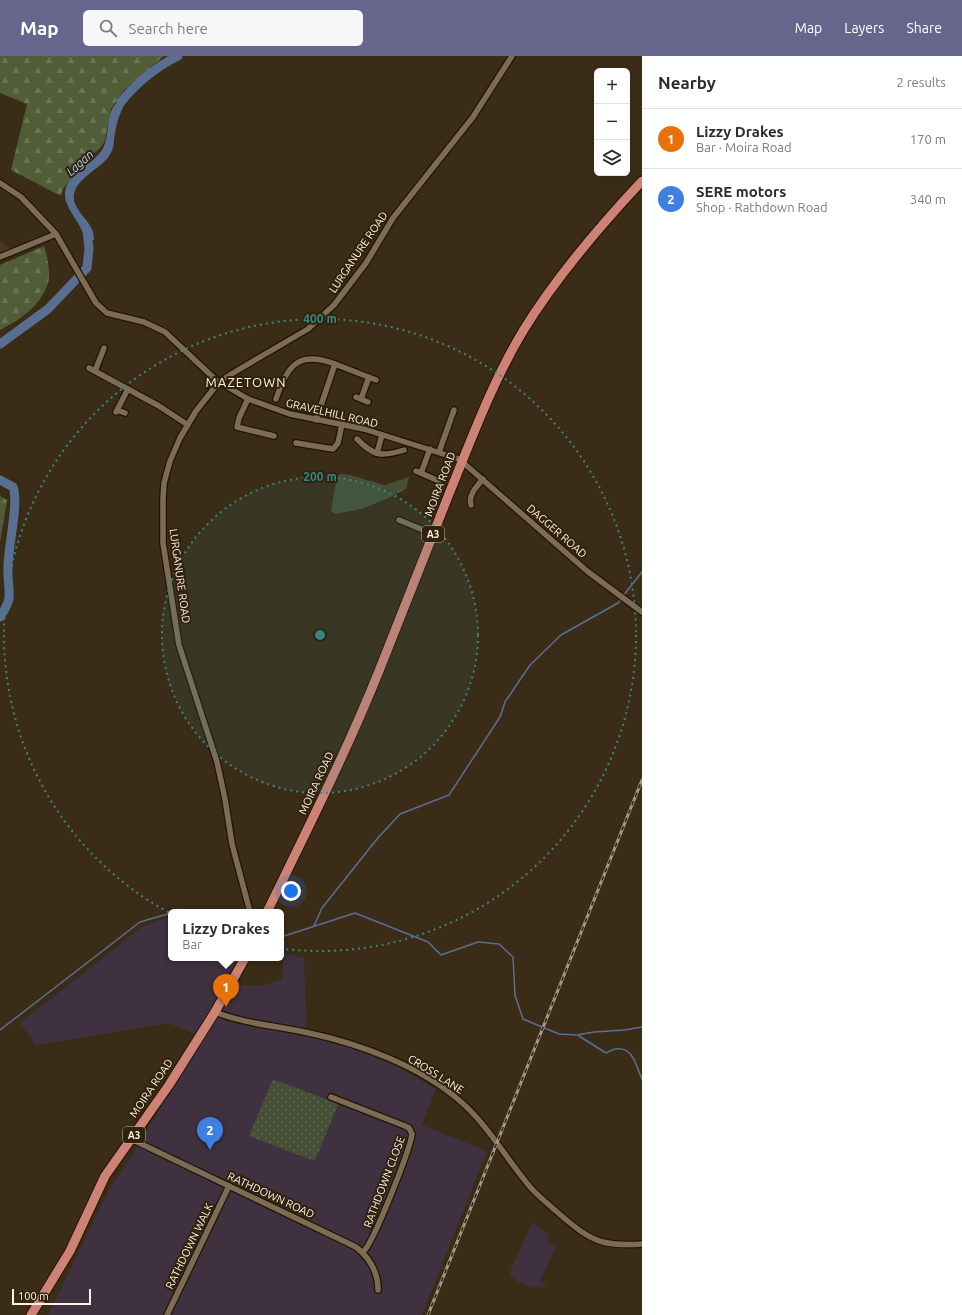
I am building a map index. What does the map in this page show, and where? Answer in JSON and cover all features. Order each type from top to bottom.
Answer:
[{"type":"highway","name":"MOIRA ROAD","points":[[268,909],[348,742],[487,398],[524,329],[554,286],[621,204],[642,181]]},
{"type":"highway","name":"MOIRA ROAD","points":[[30,1315],[70,1251],[105,1176],[169,1085],[215,1012],[243,961]]},
{"type":"street","name":"LURGANURE ROAD","points":[[249,909],[232,844],[225,799],[217,762],[181,655],[166,565],[162,520],[164,483],[174,448],[204,399],[219,382],[308,329],[334,305],[366,263],[393,218],[473,117],[512,56]]},
{"type":"street","name":"GRAVELHILL ROAD","points":[[0,183],[21,197],[56,234],[87,284],[96,303],[107,313],[144,322],[165,332],[219,382],[248,399],[278,410],[316,420],[342,424],[382,435],[430,449],[462,461]]},
{"type":"street","points":[[0,258],[56,234]]},
{"type":"street","points":[[95,371],[104,348]]},
{"type":"street","points":[[276,399],[287,373],[302,360],[317,358],[376,380]]},
{"type":"street","points":[[316,420],[334,364]]},
{"type":"street","points":[[89,368],[128,389],[188,425]]},
{"type":"street","points":[[368,402],[358,398],[369,377]]},
{"type":"street","points":[[125,413],[116,411],[128,389]]},
{"type":"street","points":[[248,399],[237,427],[274,436]]},
{"type":"street","points":[[438,452],[451,413]]},
{"type":"street","points":[[296,443],[333,448],[338,443],[342,424]]},
{"type":"street","points":[[377,453],[382,435]]},
{"type":"street","points":[[357,439],[368,451],[386,455],[404,450]]},
{"type":"street","points":[[430,449],[418,472],[439,481]]},
{"type":"street","name":"DAGGER ROAD","points":[[462,461],[562,550],[625,601],[642,612]]},
{"type":"street","points":[[471,505],[470,501],[474,488],[484,479]]},
{"type":"street","points":[[399,520],[433,534]]},
{"type":"street","name":"CROSS LANE","points":[[215,1012],[236,1020],[303,1032],[345,1042],[368,1049],[405,1066],[448,1092],[464,1104],[487,1129],[537,1195],[580,1231],[604,1242],[642,1244]]},
{"type":"street","name":"RATHDOWN CLOSE","points":[[331,1096],[405,1126],[411,1130],[412,1134],[376,1229],[368,1246],[363,1252]]},
{"type":"street","name":"RATHDOWN ROAD","points":[[131,1139],[350,1244],[363,1252],[374,1269],[378,1290]]},
{"type":"street","name":"RATHDOWN WALK","points":[[167,1315],[229,1186]]},
{"type":"shaded area","points":[[0,240],[13,250],[0,256]]},
{"type":"shaded area","points":[[168,917],[168,961],[236,961],[228,978],[242,985],[261,986],[282,979],[284,953],[304,958],[307,1036],[367,1052],[393,1064],[436,1089],[422,1125],[487,1151],[422,1315],[48,1315],[110,1187],[128,1162],[203,1037],[168,1023],[36,1045],[20,1023],[142,927]]},
{"type":"shaded area","points":[[532,1222],[549,1235],[546,1243],[556,1247],[540,1281],[548,1287],[533,1288],[518,1282],[511,1276],[510,1272]]},
{"type":"green space","points":[[0,56],[164,56],[125,89],[111,109],[105,141],[100,148],[82,164],[63,189],[61,196],[11,170],[27,104],[0,93]]},
{"type":"green space","points":[[44,246],[49,270],[49,279],[45,291],[35,306],[22,317],[0,330],[0,265]]},
{"type":"green space","points":[[340,474],[350,475],[388,486],[386,499],[361,509],[335,514],[331,511],[337,476]]},
{"type":"green space","points":[[409,477],[406,489],[386,499],[387,484]]},
{"type":"green space","points":[[0,496],[7,500],[0,542]]},
{"type":"green space","points":[[273,1079],[338,1104],[315,1161],[249,1136]]},
{"type":"water","points":[[125,91],[130,96],[122,109],[119,118],[111,153],[105,161],[87,175],[74,193],[76,205],[94,234],[94,240],[85,240],[81,228],[67,205],[65,199],[66,187],[73,176],[102,151],[106,140],[109,117],[114,106]]},
{"type":"waterway","name":"Lagan","points":[[121,102],[133,88],[147,76],[178,56]]},
{"type":"waterway","name":"Lagan","points":[[0,344],[48,309],[87,268],[89,249],[87,230]]},
{"type":"waterway","name":"Lagan","points":[[0,480],[13,487],[15,494],[13,526],[8,558],[9,598],[7,606],[0,617]]},
{"type":"waterway","points":[[623,596],[642,572]]},
{"type":"waterway","points":[[314,926],[322,908],[377,839],[400,814],[449,795],[500,717],[505,702],[530,665],[561,635],[618,603],[621,599]]},
{"type":"waterway","points":[[284,936],[355,913],[428,942],[441,955],[478,942],[499,944],[513,957],[515,995],[523,1019],[559,1034],[577,1035],[642,1027]]},
{"type":"waterway","points":[[0,1030],[140,922],[168,914]]},
{"type":"waterway","points":[[579,1036],[606,1053],[615,1049],[626,1051],[636,1063],[642,1079]]},
{"type":"railway","points":[[428,1315],[642,780]]},
{"type":"place","name":"Lizzy Drakes","points":[[226,1007]]},
{"type":"place","name":"SERE motors","points":[[210,1150]]},
{"type":"district","name":"MAZETOWN","points":[[246,382]]}]
